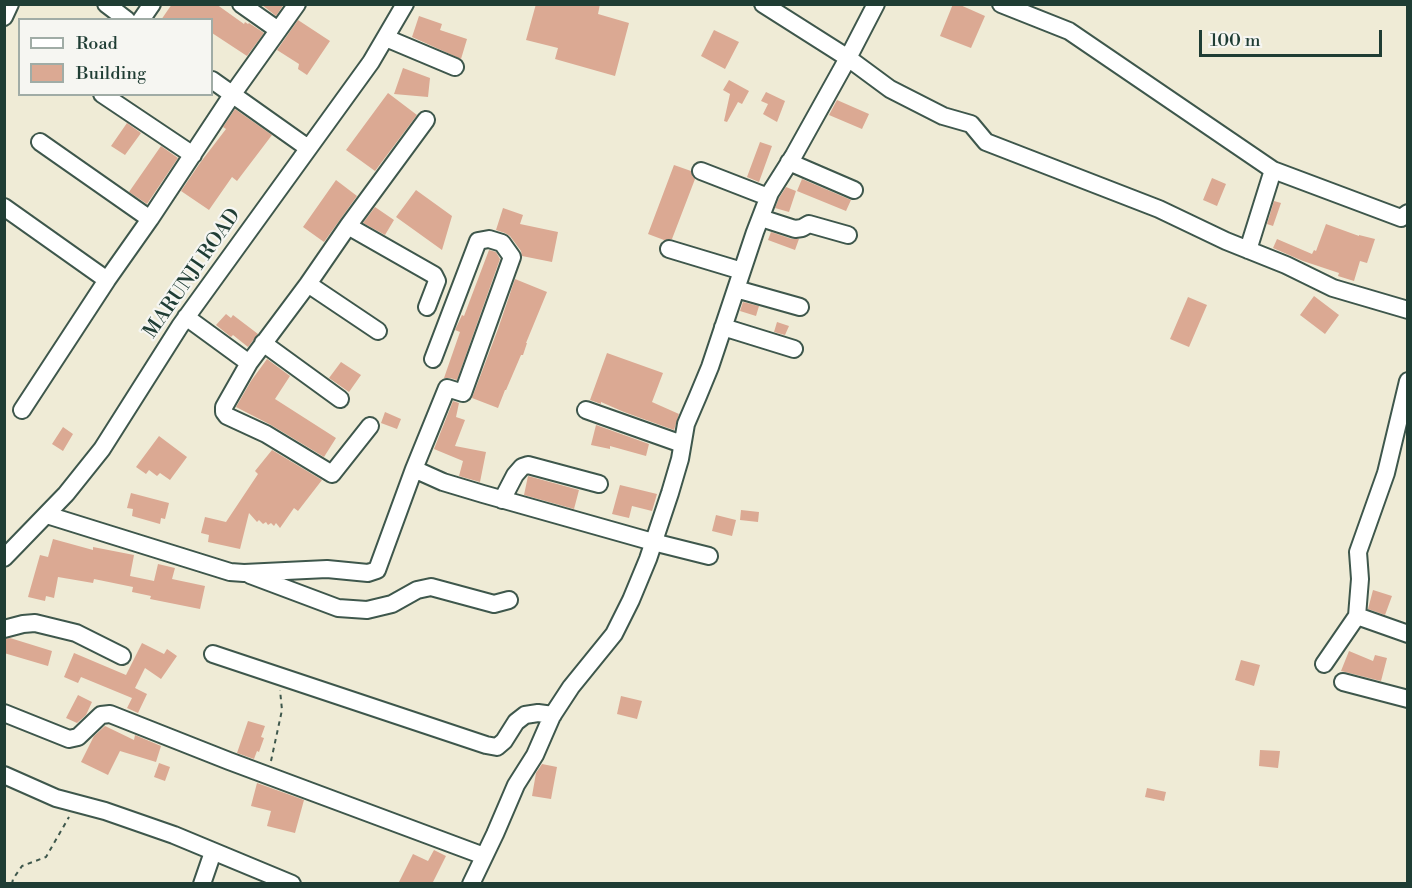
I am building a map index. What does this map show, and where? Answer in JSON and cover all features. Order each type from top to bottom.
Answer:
[{"type":"street","points":[[4,17],[10,4]]},
{"type":"street","points":[[106,4],[124,18]]},
{"type":"street","points":[[142,18],[152,4]]},
{"type":"street","points":[[241,4],[279,30]]},
{"type":"street","points":[[22,410],[232,95],[297,4]]},
{"type":"street","name":"MARUNJI ROAD","points":[[4,558],[66,494],[102,449],[186,317],[371,62],[405,4]]},
{"type":"street","points":[[764,4],[848,58],[890,89],[943,116],[971,124],[986,142],[1159,209],[1333,288],[1407,310]]},
{"type":"street","points":[[471,884],[516,785],[535,755],[553,715],[571,687],[614,634],[632,600],[654,542],[676,470],[686,424],[706,376],[768,197],[848,58],[876,4]]},
{"type":"street","points":[[1001,4],[1069,31],[1273,170],[1401,218],[1407,213]]},
{"type":"street","points":[[386,38],[455,67]]},
{"type":"street","points":[[213,81],[308,148]]},
{"type":"street","points":[[105,96],[193,155]]},
{"type":"street","points":[[370,426],[332,474],[267,434],[227,416],[224,407],[263,343],[426,120]]},
{"type":"street","points":[[40,142],[150,219]]},
{"type":"street","points":[[789,162],[854,190]]},
{"type":"street","points":[[1248,250],[1273,170]]},
{"type":"street","points":[[701,171],[768,197]]},
{"type":"street","points":[[4,207],[107,280]]},
{"type":"street","points":[[760,218],[795,228],[802,228],[809,224],[848,235]]},
{"type":"street","points":[[348,226],[434,274],[437,282],[427,307]]},
{"type":"street","points":[[47,515],[230,572],[327,569],[368,573],[376,570],[447,388],[463,393],[512,257],[502,243],[489,239],[478,241],[433,358]]},
{"type":"street","points":[[669,249],[742,271]]},
{"type":"street","points":[[308,284],[378,331]]},
{"type":"street","points":[[736,289],[800,307]]},
{"type":"street","points":[[186,317],[249,363]]},
{"type":"street","points":[[723,327],[794,349]]},
{"type":"street","points":[[263,343],[340,399]]},
{"type":"street","points":[[1324,664],[1357,616],[1360,579],[1358,552],[1386,473],[1407,381]]},
{"type":"street","points":[[586,410],[682,444]]},
{"type":"street","points":[[502,500],[515,475],[522,467],[528,465],[599,484]]},
{"type":"street","points":[[414,468],[442,482],[502,500],[709,556]]},
{"type":"street","points":[[244,573],[338,608],[367,610],[392,604],[417,590],[431,586],[494,604],[508,600]]},
{"type":"street","points":[[1357,616],[1407,634]]},
{"type":"street","points":[[4,629],[35,623],[76,633],[122,656]]},
{"type":"street","points":[[213,654],[497,747],[504,741],[516,722],[525,715],[538,713],[553,715]]},
{"type":"street","points":[[1342,682],[1407,699]]},
{"type":"street","points":[[4,713],[69,739],[78,737],[101,715],[110,714],[484,856]]},
{"type":"street","points":[[4,775],[56,798],[174,835],[292,884]]},
{"type":"street","points":[[202,884],[213,852]]},
{"type":"path","points":[[267,775],[282,710],[277,675]]},
{"type":"path","points":[[12,884],[22,866],[46,857],[71,813],[86,806]]},
{"type":"building","points":[[172,4],[216,4],[244,24],[249,23],[264,33],[247,56],[213,34],[213,18],[162,18]]},
{"type":"building","points":[[261,4],[284,4],[276,16]]},
{"type":"building","points":[[536,4],[600,4],[598,14],[629,23],[615,76],[555,59],[558,48],[526,40]]},
{"type":"building","points":[[953,4],[985,16],[971,48],[940,36]]},
{"type":"building","points":[[419,16],[442,24],[440,30],[467,39],[461,59],[412,37]]},
{"type":"building","points":[[298,20],[330,41],[307,75],[298,69],[299,64],[277,50]]},
{"type":"building","points":[[714,30],[739,42],[725,69],[701,56]]},
{"type":"building","points":[[403,68],[430,78],[428,97],[394,94]]},
{"type":"building","points":[[729,80],[749,91],[742,104],[738,102],[727,122],[724,121],[730,94],[723,90]]},
{"type":"building","points":[[766,92],[785,101],[777,122],[763,114],[768,104],[761,101]]},
{"type":"building","points":[[388,93],[417,115],[375,171],[346,150]]},
{"type":"building","points":[[837,100],[869,114],[862,129],[829,115]]},
{"type":"building","points":[[235,109],[272,135],[237,181],[232,177],[209,210],[181,191],[226,129],[223,127]]},
{"type":"building","points":[[127,123],[141,133],[125,155],[111,146]]},
{"type":"building","points":[[760,142],[772,146],[759,182],[747,177]]},
{"type":"building","points":[[161,146],[178,158],[147,204],[129,192]]},
{"type":"building","points":[[674,165],[691,171],[695,179],[672,239],[664,240],[648,234]]},
{"type":"building","points":[[1212,178],[1226,184],[1217,206],[1203,200]]},
{"type":"building","points":[[802,179],[851,200],[846,211],[797,191]]},
{"type":"building","points":[[336,180],[357,196],[324,242],[303,227]]},
{"type":"building","points":[[786,187],[796,191],[789,212],[775,208]]},
{"type":"building","points":[[416,190],[452,216],[442,250],[396,217]]},
{"type":"building","points":[[1274,201],[1281,203],[1273,226],[1267,224]]},
{"type":"building","points":[[375,207],[394,220],[385,235],[363,223]]},
{"type":"building","points":[[503,208],[523,215],[520,224],[558,232],[552,262],[522,256],[510,236],[496,230]]},
{"type":"building","points":[[1326,224],[1359,236],[1375,239],[1367,263],[1360,261],[1354,281],[1273,248],[1277,239],[1312,254],[1314,250],[1316,251]]},
{"type":"building","points":[[771,232],[799,239],[795,250],[768,240]]},
{"type":"building","points":[[489,250],[496,252],[500,259],[457,380],[444,378],[460,332],[455,330],[462,315],[464,316]]},
{"type":"building","points":[[515,279],[547,292],[523,355],[521,355],[498,408],[472,398]]},
{"type":"building","points":[[1314,296],[1339,315],[1325,334],[1300,315]]},
{"type":"building","points":[[1188,297],[1207,305],[1189,347],[1170,339]]},
{"type":"building","points":[[743,302],[759,306],[756,316],[740,311]]},
{"type":"building","points":[[226,314],[231,318],[233,315],[258,334],[248,347],[216,325]]},
{"type":"building","points":[[777,322],[789,326],[785,335],[774,332]]},
{"type":"building","points":[[607,353],[663,373],[652,402],[679,414],[674,430],[601,402],[601,404],[590,400]]},
{"type":"building","points":[[267,359],[290,376],[275,399],[336,438],[324,457],[236,407]]},
{"type":"building","points":[[341,362],[361,375],[349,392],[329,378]]},
{"type":"building","points":[[453,401],[459,403],[456,417],[465,420],[455,446],[486,452],[480,482],[459,476],[463,461],[434,449]]},
{"type":"building","points":[[385,412],[401,419],[397,429],[381,423]]},
{"type":"building","points":[[596,425],[649,444],[646,456],[610,446],[610,449],[591,445]]},
{"type":"building","points":[[63,427],[73,434],[63,451],[52,444]]},
{"type":"building","points":[[159,436],[187,457],[170,480],[160,473],[157,476],[149,470],[146,474],[136,467]]},
{"type":"building","points":[[272,450],[322,480],[298,511],[294,508],[280,528],[276,523],[274,526],[266,522],[263,524],[259,520],[257,522],[249,513],[240,549],[208,542],[209,535],[201,533],[205,517],[226,522],[258,474],[255,471]]},
{"type":"building","points":[[528,476],[579,490],[574,509],[524,495]]},
{"type":"building","points":[[620,485],[657,494],[652,511],[632,506],[629,518],[612,514]]},
{"type":"building","points":[[131,493],[169,503],[165,519],[161,518],[160,524],[132,516],[133,509],[127,508]]},
{"type":"building","points":[[741,510],[759,512],[758,522],[740,520]]},
{"type":"building","points":[[716,515],[736,520],[732,536],[712,531]]},
{"type":"building","points":[[53,539],[93,550],[93,547],[134,555],[130,576],[154,581],[158,564],[175,568],[172,579],[205,586],[200,609],[150,599],[151,596],[132,592],[133,587],[94,579],[93,583],[58,577],[54,598],[46,596],[45,601],[28,597],[40,555],[48,557]]},
{"type":"building","points":[[1373,590],[1392,596],[1385,615],[1368,609]]},
{"type":"building","points":[[10,638],[52,651],[48,666],[4,653],[4,639]]},
{"type":"building","points":[[142,643],[164,654],[167,649],[177,656],[161,679],[145,668],[135,688],[147,694],[138,713],[127,708],[132,698],[81,677],[78,683],[64,677],[74,653],[126,675]]},
{"type":"building","points":[[1349,651],[1373,661],[1375,655],[1387,658],[1381,681],[1341,671]]},
{"type":"building","points":[[1241,660],[1260,665],[1254,686],[1235,680]]},
{"type":"building","points":[[78,695],[92,702],[86,715],[77,723],[66,718]]},
{"type":"building","points":[[621,696],[642,701],[637,719],[617,714]]},
{"type":"building","points":[[248,721],[265,726],[261,737],[264,738],[254,759],[237,753]]},
{"type":"building","points":[[105,726],[134,740],[135,735],[161,746],[156,762],[120,751],[108,775],[81,762],[94,736]]},
{"type":"building","points":[[1260,750],[1280,751],[1278,768],[1259,766]]},
{"type":"building","points":[[159,763],[170,767],[165,781],[154,777]]},
{"type":"building","points":[[542,764],[557,767],[551,799],[532,796],[536,773]]},
{"type":"building","points":[[257,783],[304,800],[295,833],[267,826],[271,811],[251,806]]},
{"type":"building","points":[[1147,788],[1166,792],[1164,801],[1145,797]]},
{"type":"building","points":[[434,850],[446,856],[432,884],[398,884],[413,854],[428,861]]}]
